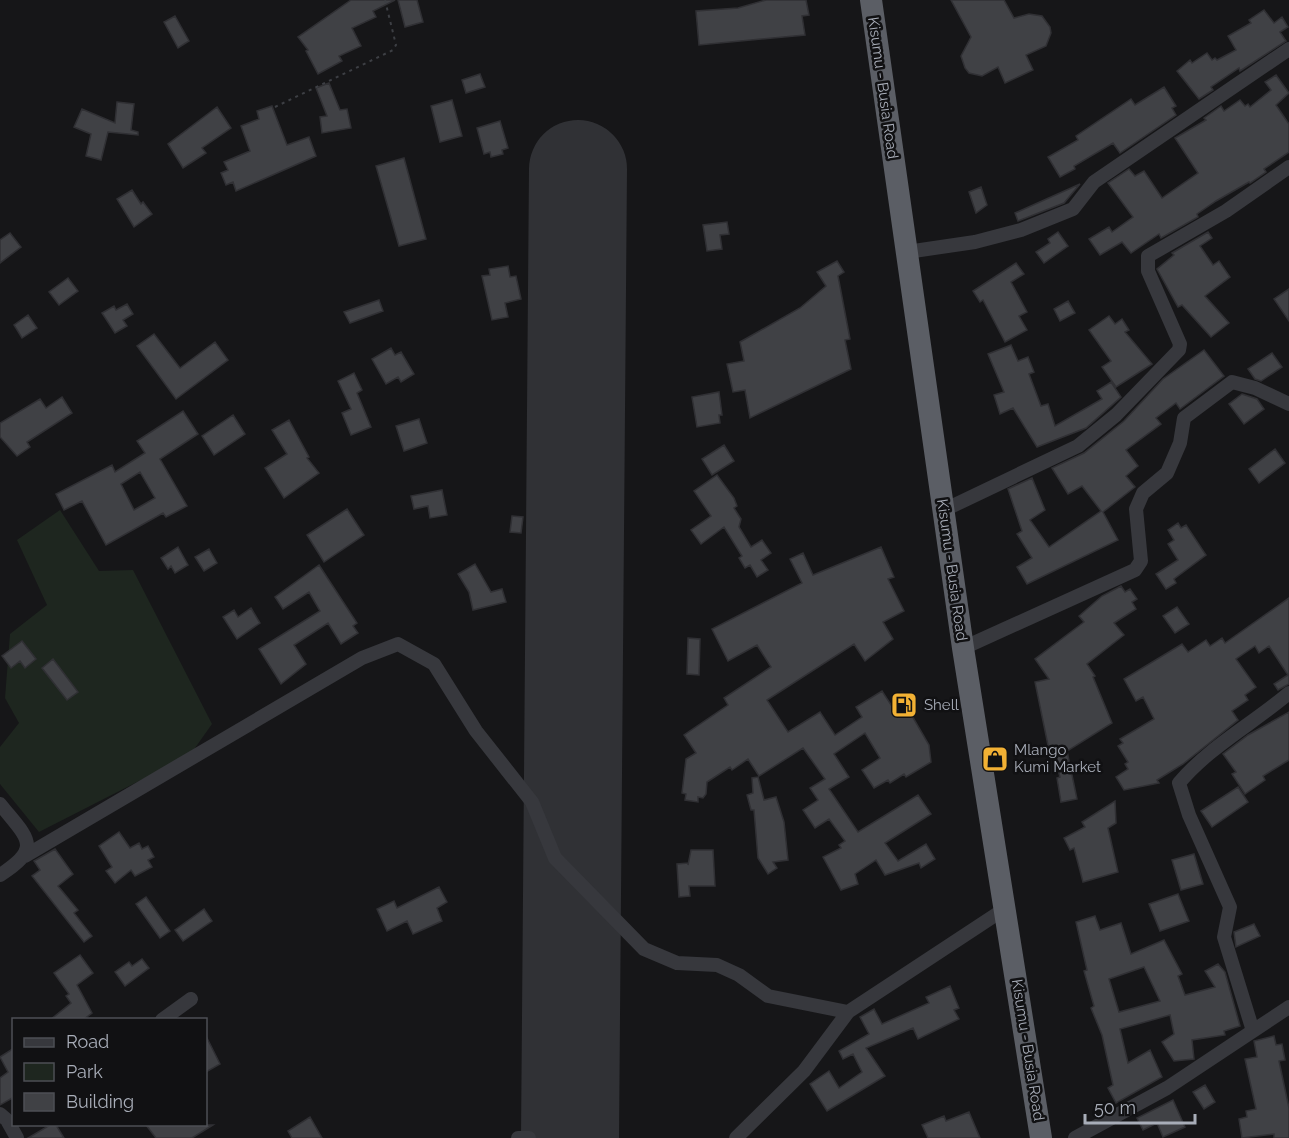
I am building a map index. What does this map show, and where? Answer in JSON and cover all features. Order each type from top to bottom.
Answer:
[{"type":"highway","name":"Kisumu - Busia Road","points":[[871,0],[963,648],[1041,1138]]},
{"type":"street","points":[[907,252],[975,242],[1020,230],[1073,208],[1094,182],[1289,50]]},
{"type":"street","points":[[944,510],[1053,460],[1078,446],[1116,415],[1179,350],[1180,344],[1148,271],[1148,256],[1226,211],[1289,167]]},
{"type":"street","points":[[963,648],[1135,570],[1142,561],[1136,509],[1143,493],[1167,473],[1180,443],[1184,418],[1232,382],[1255,388],[1289,404]]},
{"type":"street","points":[[0,875],[25,856],[362,658],[398,644],[434,664],[476,731],[532,802],[555,858],[644,949],[677,963],[717,965],[739,975],[768,996],[848,1012]]},
{"type":"street","points":[[1253,1031],[1224,937],[1230,907],[1189,815],[1179,783],[1192,767],[1289,693]]},
{"type":"street","points":[[0,804],[25,835],[28,846],[25,856]]},
{"type":"street","points":[[736,1138],[804,1071],[848,1012],[1006,908]]},
{"type":"street","points":[[165,1018],[191,999]]},
{"type":"street","points":[[1075,1138],[1176,1082],[1289,1007]]},
{"type":"street","points":[[7,1116],[17,1138]]},
{"type":"street","points":[[518,1138],[529,1138]]},
{"type":"path","points":[[274,107],[393,50],[396,45],[385,0]]},
{"type":"green space","points":[[60,510],[99,571],[133,570],[212,724],[190,755],[39,832],[0,784],[0,747],[19,723],[5,698],[10,634],[47,605],[17,540]]},
{"type":"building","points":[[351,0],[395,0],[373,11],[376,17],[352,28],[361,46],[339,56],[342,61],[318,74],[306,51],[308,50],[298,37]]},
{"type":"building","points":[[398,0],[417,0],[423,22],[405,27]]},
{"type":"building","points":[[766,0],[806,0],[809,15],[802,16],[805,35],[699,45],[696,11],[738,8]]},
{"type":"building","points":[[951,0],[1004,0],[1014,18],[1029,14],[1042,16],[1050,27],[1051,33],[1046,46],[1026,55],[1033,70],[1005,83],[998,67],[982,76],[969,73],[961,56],[971,37]]},
{"type":"building","points":[[1264,10],[1274,23],[1282,17],[1288,27],[1280,32],[1286,41],[1240,71],[1239,68],[1211,87],[1213,90],[1199,99],[1177,71],[1190,60],[1192,63],[1207,53],[1212,60],[1215,58],[1217,60],[1236,50],[1228,36],[1251,23],[1249,20]]},
{"type":"building","points":[[175,16],[189,41],[178,48],[164,22]]},
{"type":"building","points":[[480,74],[485,87],[466,93],[462,80]]},
{"type":"building","points":[[1276,75],[1289,93],[1276,105],[1289,124],[1289,152],[1264,169],[1266,172],[1250,183],[1216,201],[1197,214],[1198,217],[1161,238],[1159,234],[1131,253],[1122,242],[1100,255],[1089,239],[1109,227],[1112,232],[1133,217],[1108,183],[1129,169],[1135,176],[1144,171],[1162,198],[1198,173],[1175,138],[1206,120],[1204,118],[1221,106],[1224,111],[1240,100],[1245,106],[1248,104],[1250,107],[1271,90],[1265,82]]},
{"type":"building","points":[[329,83],[340,110],[347,109],[351,128],[322,133],[320,117],[327,116],[316,88]]},
{"type":"building","points":[[1164,87],[1176,106],[1172,108],[1176,115],[1120,153],[1113,143],[1060,177],[1048,157],[1078,140],[1076,136],[1131,99],[1135,105]]},
{"type":"building","points":[[452,100],[462,136],[440,142],[431,106]]},
{"type":"building","points":[[117,102],[134,104],[131,130],[138,132],[138,135],[108,132],[101,160],[86,156],[91,134],[74,127],[82,109],[115,123]]},
{"type":"building","points":[[272,106],[287,145],[309,137],[316,156],[236,191],[233,182],[226,185],[221,173],[228,170],[224,162],[250,151],[241,126],[259,119],[257,111]]},
{"type":"building","points":[[217,107],[231,128],[202,148],[206,153],[183,168],[168,144]]},
{"type":"building","points":[[500,121],[508,148],[502,150],[503,154],[491,157],[490,152],[484,154],[477,128]]},
{"type":"building","points":[[404,158],[426,239],[399,246],[376,166]]},
{"type":"building","points":[[1080,184],[1064,203],[1018,221],[1015,213]]},
{"type":"building","points":[[981,187],[987,205],[976,213],[969,192]]},
{"type":"building","points":[[132,190],[141,204],[143,202],[152,214],[134,227],[117,199]]},
{"type":"building","points":[[727,222],[729,234],[720,235],[722,249],[707,251],[703,225]]},
{"type":"building","points":[[1058,232],[1068,246],[1044,263],[1036,252],[1050,243],[1048,239]]},
{"type":"building","points":[[1208,232],[1212,238],[1200,246],[1213,265],[1219,261],[1230,277],[1205,296],[1229,323],[1211,337],[1182,305],[1178,307],[1157,269],[1174,255],[1172,253]]},
{"type":"building","points":[[10,233],[21,247],[0,263],[0,240]]},
{"type":"building","points":[[837,261],[844,272],[838,276],[850,339],[845,340],[851,369],[750,418],[745,390],[733,392],[727,364],[744,361],[740,342],[800,308],[826,286],[817,272]]},
{"type":"building","points":[[1016,263],[1024,274],[1011,282],[1027,312],[1019,316],[1027,330],[1005,342],[983,300],[980,302],[973,291]]},
{"type":"building","points":[[508,266],[510,277],[516,276],[521,299],[505,303],[508,317],[492,320],[482,276],[490,275],[489,269]]},
{"type":"building","points":[[68,278],[78,291],[59,305],[49,292]]},
{"type":"building","points":[[1289,289],[1289,321],[1274,299]]},
{"type":"building","points":[[379,300],[383,311],[350,323],[344,312]]},
{"type":"building","points":[[1068,301],[1075,313],[1060,321],[1054,309]]},
{"type":"building","points":[[127,304],[133,314],[123,320],[127,326],[115,333],[102,313],[114,306],[116,310]]},
{"type":"building","points":[[28,315],[37,328],[22,338],[14,325]]},
{"type":"building","points":[[1109,316],[1115,324],[1122,319],[1129,330],[1125,332],[1152,364],[1116,387],[1102,367],[1111,361],[1089,330]]},
{"type":"building","points":[[154,334],[180,368],[215,342],[228,360],[176,399],[137,346]]},
{"type":"building","points":[[1011,345],[1018,361],[1028,357],[1034,372],[1029,374],[1041,406],[1048,404],[1055,426],[1102,399],[1097,391],[1111,382],[1121,397],[1086,428],[1037,447],[1013,408],[1000,414],[994,395],[1004,392],[988,354]]},
{"type":"building","points":[[391,348],[395,355],[401,352],[414,374],[401,382],[398,377],[386,384],[372,359]]},
{"type":"building","points":[[1204,350],[1224,376],[1180,409],[1176,403],[1156,418],[1161,424],[1126,450],[1138,466],[1126,476],[1135,487],[1103,512],[1118,540],[1027,584],[1017,567],[1032,558],[1017,534],[1022,531],[1008,489],[1032,478],[1045,510],[1030,520],[1049,547],[1101,511],[1082,486],[1068,494],[1052,468],[1084,453],[1124,421],[1163,379]]},
{"type":"building","points":[[1272,353],[1282,367],[1261,381],[1255,379],[1248,369]]},
{"type":"building","points":[[354,373],[362,390],[357,393],[371,427],[351,435],[342,413],[351,409],[338,381]]},
{"type":"building","points":[[719,392],[722,415],[719,415],[720,423],[697,427],[692,397]]},
{"type":"building","points":[[1242,394],[1257,399],[1264,409],[1244,424],[1229,404]]},
{"type":"building","points":[[62,397],[72,413],[27,442],[30,447],[17,456],[0,437],[0,423],[40,399],[46,408]]},
{"type":"building","points":[[183,411],[198,434],[160,459],[187,506],[166,517],[163,513],[106,545],[82,501],[64,510],[56,494],[112,465],[115,472],[145,453],[137,441]],"holes":[[[140,472],[155,498],[134,510],[121,484]]]},
{"type":"building","points":[[233,415],[245,434],[214,455],[202,436]]},
{"type":"building","points":[[419,419],[427,443],[404,451],[396,426]]},
{"type":"building","points":[[289,420],[309,457],[307,458],[319,473],[284,498],[265,468],[287,454],[272,430]]},
{"type":"building","points":[[724,445],[734,461],[712,475],[702,459]]},
{"type":"building","points":[[1275,449],[1285,463],[1259,483],[1249,469]]},
{"type":"building","points":[[717,475],[734,498],[737,506],[734,508],[741,519],[739,527],[751,547],[762,540],[771,553],[761,560],[768,570],[757,577],[750,565],[745,568],[739,558],[742,556],[724,527],[701,544],[691,530],[711,516],[694,491]]},
{"type":"building","points":[[442,490],[447,515],[430,518],[428,506],[414,509],[411,496]]},
{"type":"building","points":[[347,509],[364,535],[324,562],[307,535]]},
{"type":"building","points":[[512,516],[523,517],[521,533],[510,532]]},
{"type":"building","points":[[1178,523],[1181,528],[1186,525],[1206,555],[1174,579],[1176,583],[1166,589],[1156,574],[1178,560],[1168,544],[1174,540],[1168,530]]},
{"type":"building","points":[[178,547],[188,565],[175,573],[171,566],[168,569],[161,558]]},
{"type":"building","points":[[881,547],[894,577],[888,579],[904,611],[883,622],[893,639],[865,661],[854,644],[767,700],[788,732],[820,712],[835,735],[862,717],[856,707],[882,691],[897,714],[907,707],[929,745],[931,762],[906,777],[904,774],[890,783],[888,780],[874,788],[862,770],[880,758],[865,733],[834,754],[849,777],[829,789],[858,832],[918,795],[931,814],[885,843],[898,861],[926,844],[935,859],[921,868],[919,863],[885,875],[876,860],[855,874],[858,884],[841,890],[823,857],[841,848],[839,845],[845,841],[829,819],[815,828],[803,810],[818,800],[810,788],[825,779],[803,748],[759,776],[748,759],[732,770],[730,767],[707,782],[706,794],[703,798],[698,797],[698,802],[685,800],[686,794],[682,793],[686,759],[696,753],[684,735],[728,705],[724,698],[771,667],[757,645],[728,661],[712,629],[802,583],[790,559],[803,553],[813,575]]},
{"type":"building","points":[[209,549],[217,563],[204,571],[195,557]]},
{"type":"building","points":[[475,564],[491,592],[502,589],[506,602],[473,610],[469,592],[458,574]]},
{"type":"building","points":[[319,565],[357,623],[353,626],[358,633],[341,644],[328,623],[294,645],[306,664],[281,684],[259,649],[320,611],[309,592],[283,609],[275,597]]},
{"type":"building","points":[[1121,586],[1125,592],[1130,589],[1137,599],[1132,602],[1136,609],[1114,623],[1124,635],[1087,664],[1095,676],[1093,677],[1112,723],[1067,751],[1077,799],[1061,802],[1057,778],[1060,777],[1054,754],[1050,755],[1035,682],[1049,679],[1035,659],[1084,622],[1079,616],[1102,596]]},
{"type":"building","points":[[1289,598],[1289,684],[1278,690],[1274,684],[1288,675],[1269,646],[1259,653],[1255,646],[1236,659],[1256,687],[1245,695],[1248,700],[1232,711],[1238,720],[1183,764],[1157,780],[1159,783],[1124,790],[1116,777],[1128,769],[1125,764],[1128,762],[1118,746],[1123,743],[1120,739],[1154,719],[1143,697],[1136,701],[1124,679],[1182,644],[1188,652],[1206,640],[1210,646],[1222,638],[1225,643]]},
{"type":"building","points":[[1177,607],[1189,624],[1175,633],[1163,616]]},
{"type":"building","points":[[251,608],[260,623],[237,639],[223,617],[234,610],[238,617]]},
{"type":"building","points":[[688,638],[700,639],[699,675],[687,674]]},
{"type":"building","points":[[22,641],[36,659],[25,668],[20,661],[11,668],[2,656]]},
{"type":"building","points":[[53,659],[78,692],[67,700],[42,668]]},
{"type":"building","points":[[1289,712],[1289,760],[1263,776],[1265,780],[1245,794],[1232,774],[1236,772],[1223,754],[1248,735]]},
{"type":"building","points":[[758,777],[764,800],[776,797],[784,822],[788,860],[773,862],[777,868],[768,874],[758,858],[754,810],[751,810],[747,795],[753,793],[752,778]]},
{"type":"building","points":[[1238,787],[1248,802],[1212,827],[1201,811]]},
{"type":"building","points":[[1115,801],[1116,823],[1108,828],[1118,872],[1083,882],[1074,848],[1070,850],[1064,838],[1085,827],[1082,822]]},
{"type":"building","points":[[119,832],[130,848],[139,843],[142,849],[148,846],[154,857],[148,860],[152,867],[135,876],[131,870],[115,883],[106,871],[112,867],[99,846]]},
{"type":"building","points":[[55,849],[73,874],[58,886],[78,910],[74,913],[92,936],[84,942],[32,876],[40,870],[34,861]]},
{"type":"building","points":[[691,850],[713,850],[715,886],[689,886],[690,896],[679,897],[677,864],[688,863],[688,865]]},
{"type":"building","points":[[1194,854],[1203,884],[1181,890],[1172,860]]},
{"type":"building","points":[[439,887],[447,902],[437,908],[442,921],[413,934],[407,921],[387,931],[377,909],[394,901],[397,908]]},
{"type":"building","points":[[1178,894],[1189,921],[1160,931],[1149,904]]},
{"type":"building","points":[[146,897],[170,931],[160,938],[136,904]]},
{"type":"building","points":[[204,909],[212,921],[183,941],[175,930]]},
{"type":"building","points":[[1095,916],[1100,930],[1121,923],[1131,954],[1164,940],[1182,974],[1178,976],[1185,995],[1215,987],[1205,971],[1218,964],[1225,972],[1240,1026],[1224,1031],[1225,1035],[1192,1040],[1194,1059],[1174,1061],[1162,1042],[1174,1034],[1170,1015],[1120,1029],[1128,1063],[1150,1050],[1162,1077],[1116,1103],[1108,1088],[1113,1085],[1102,1035],[1091,1008],[1094,1006],[1084,971],[1087,970],[1076,922]],"holes":[[[1144,967],[1160,1001],[1119,1012],[1109,979]]]},
{"type":"building","points":[[1254,924],[1260,936],[1236,947],[1234,932]]},
{"type":"building","points":[[80,955],[93,973],[77,985],[92,1013],[86,1018],[52,1018],[71,1003],[66,996],[69,994],[54,973]]},
{"type":"building","points":[[142,959],[149,968],[125,986],[115,972],[129,962],[132,966]]},
{"type":"building","points":[[950,986],[959,1008],[954,1010],[959,1019],[918,1039],[913,1028],[866,1048],[885,1076],[827,1111],[810,1084],[829,1071],[839,1088],[862,1072],[853,1054],[843,1059],[839,1051],[869,1034],[860,1017],[874,1009],[882,1024],[929,1003],[926,997]]},
{"type":"building","points":[[1274,1036],[1276,1045],[1282,1044],[1285,1060],[1279,1061],[1289,1108],[1289,1138],[1274,1138],[1274,1134],[1242,1138],[1239,1119],[1247,1117],[1246,1111],[1256,1109],[1245,1059],[1257,1057],[1254,1041]]},
{"type":"building","points":[[207,1038],[220,1064],[207,1071]]},
{"type":"building","points":[[12,1049],[12,1098],[0,1105],[0,1078],[8,1072],[0,1057]]},
{"type":"building","points":[[1205,1085],[1215,1102],[1204,1109],[1193,1092]]},
{"type":"building","points":[[1173,1100],[1185,1127],[1163,1137],[1157,1123],[1143,1130],[1137,1118]]},
{"type":"building","points":[[969,1112],[980,1138],[928,1138],[922,1125],[944,1116],[946,1121]]},
{"type":"building","points":[[310,1117],[322,1138],[292,1138],[288,1131]]},
{"type":"building","points":[[213,1125],[192,1138],[156,1138],[147,1126]]},
{"type":"building","points":[[48,1126],[57,1126],[64,1138],[28,1138]]},
{"type":"runway","points":[[570,1138],[578,169]]},
{"type":"place","name":"Shell","points":[[904,705]]},
{"type":"place","name":"Mlango Kumi Market","points":[[995,759]]}]
